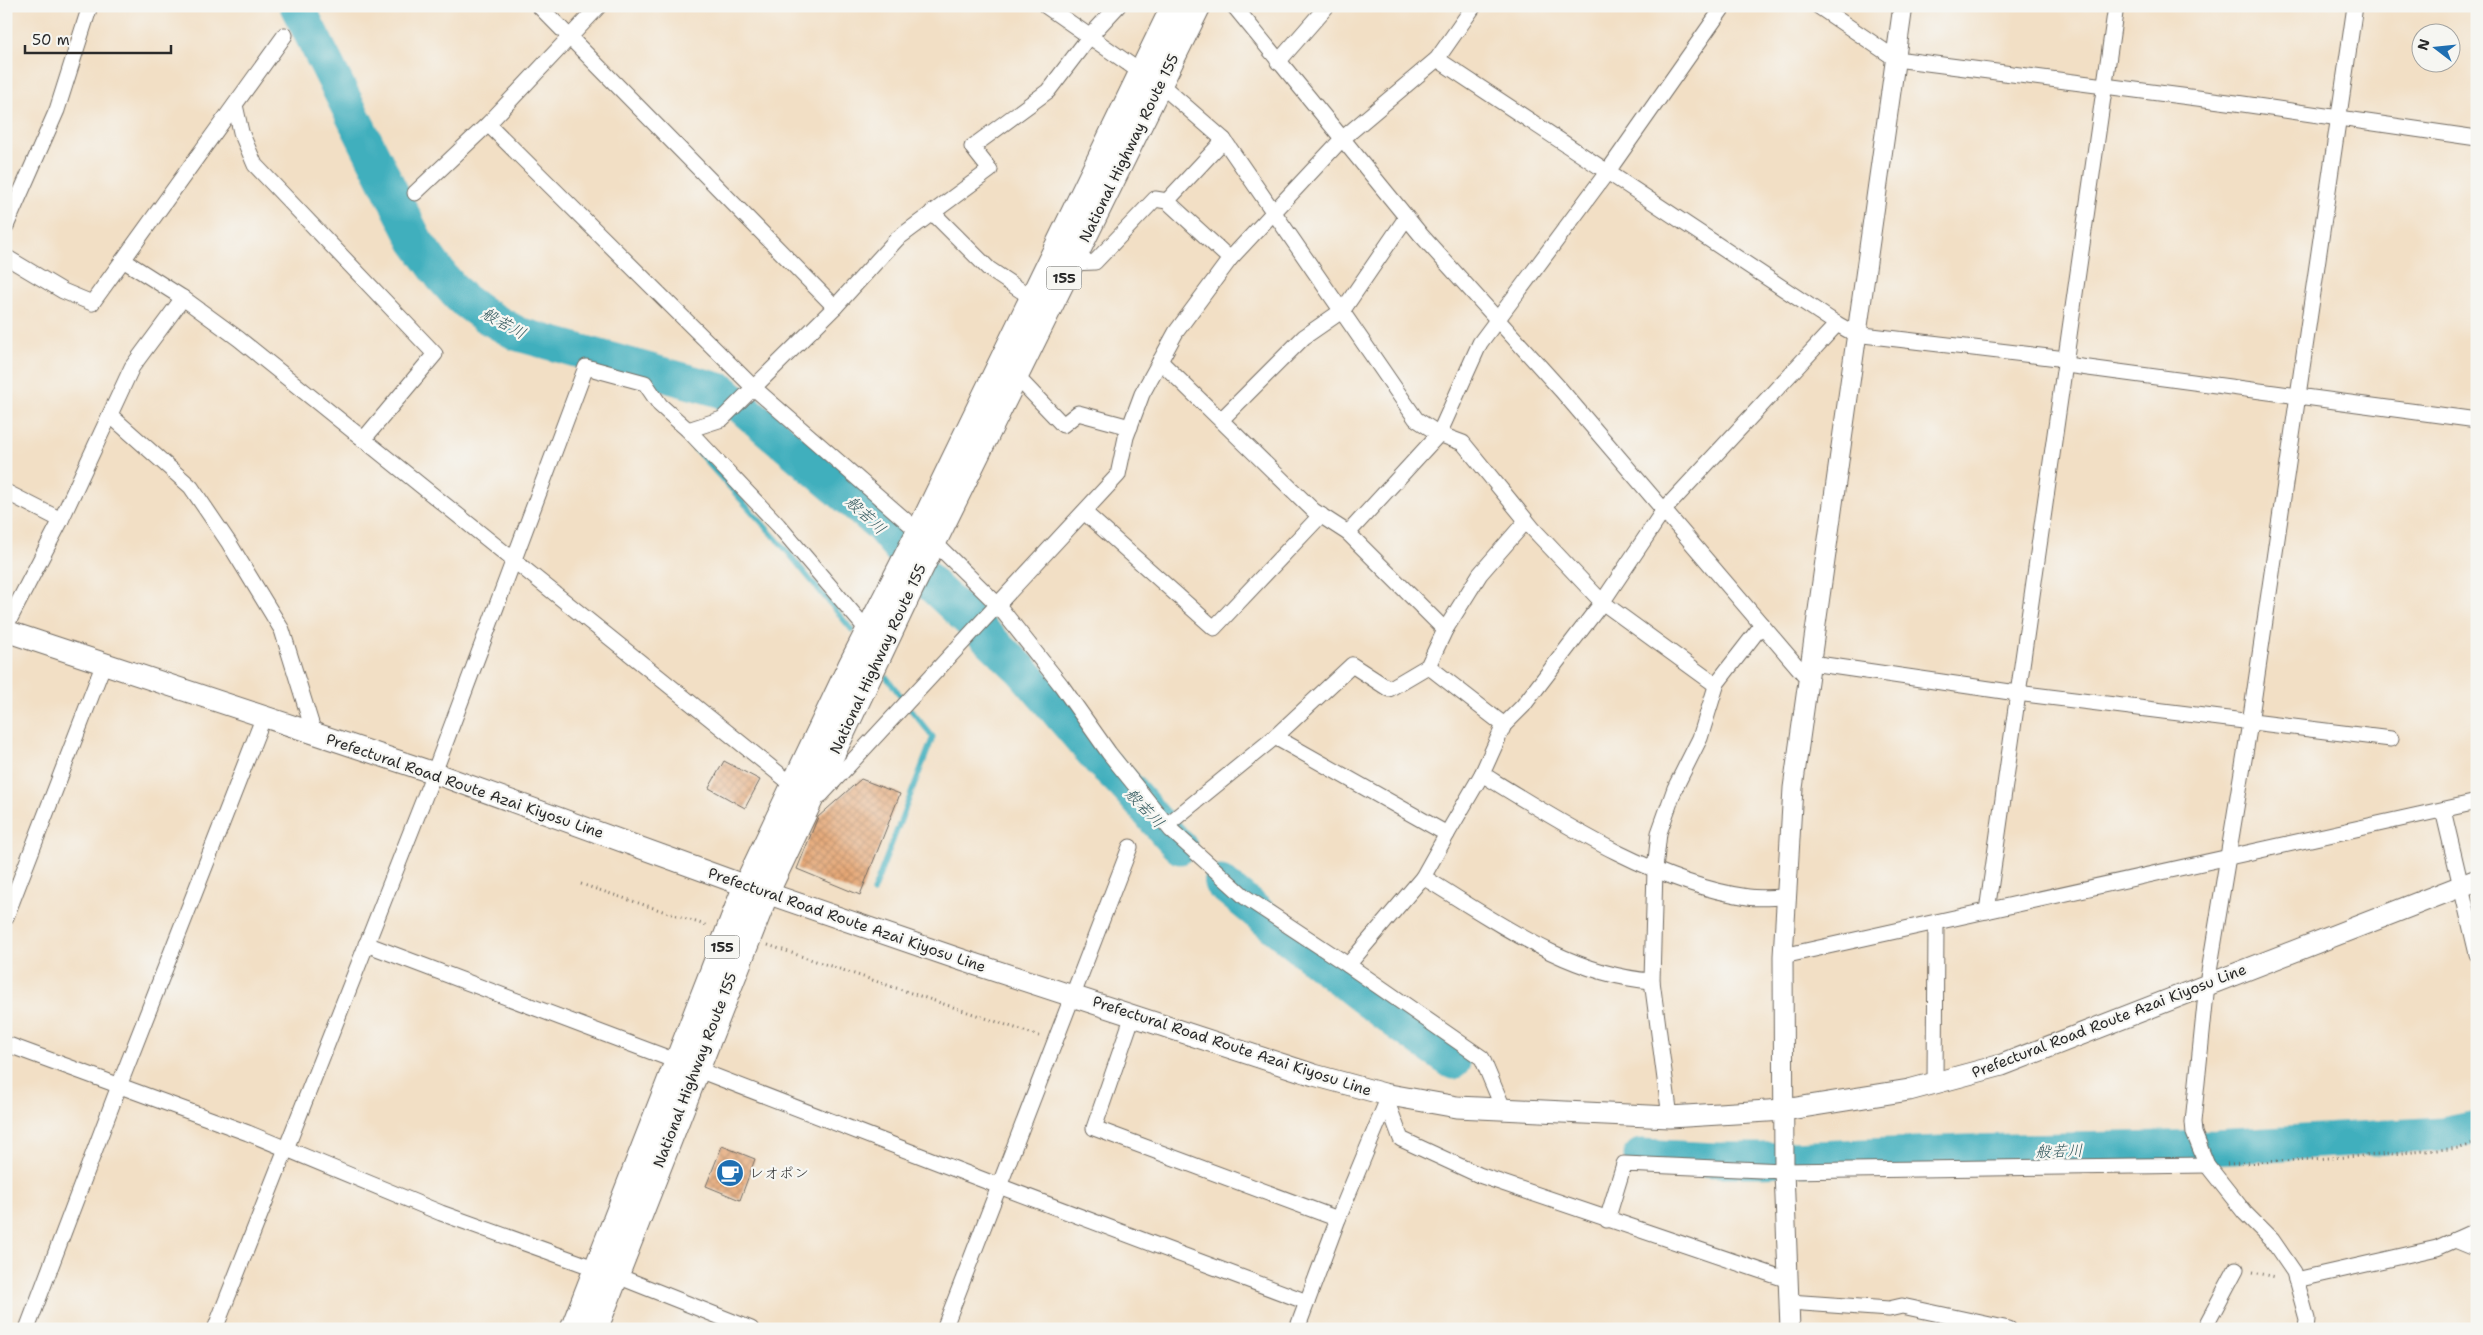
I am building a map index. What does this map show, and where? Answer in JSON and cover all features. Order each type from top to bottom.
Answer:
[{"type":"highway","name":"National Highway Route 155","points":[[925,540],[1017,377],[1072,262],[1151,79],[1174,6]]},
{"type":"highway","name":"National Highway Route 155","points":[[574,1329],[606,1272],[756,889],[925,540],[1032,298],[1151,79],[1198,6]]},
{"type":"highway","name":"National Highway Route 155","points":[[804,791],[868,631],[904,582]]},
{"type":"highway","name":"National Highway Route 155","points":[[595,1329],[606,1272]]},
{"type":"main road","name":"Prefectural Road Route Azai Kiyosu Line","points":[[6,631],[434,774],[959,959],[1386,1097],[1457,1107],[1670,1117],[1784,1110],[1909,1090],[2002,1066],[2469,883]]},
{"type":"street","points":[[6,226],[57,110],[90,6]]},
{"type":"street","points":[[539,6],[836,307]]},
{"type":"street","points":[[415,193],[488,124],[598,6]]},
{"type":"street","points":[[1046,6],[1151,79],[1224,140],[1416,419],[1438,434],[1463,443],[1526,521],[1602,602],[1716,685]]},
{"type":"street","points":[[688,430],[722,419],[836,307],[897,239],[990,170],[972,147],[1048,91],[1090,36],[1118,6]]},
{"type":"street","points":[[1234,6],[1406,218],[1497,319],[1762,625],[1809,671],[2017,693],[2391,739]]},
{"type":"street","points":[[1278,62],[1328,6]]},
{"type":"street","points":[[123,260],[183,298],[239,339],[514,561],[804,791],[821,795],[896,717],[972,631],[1118,475],[1130,427],[1142,394],[1176,332],[1230,259],[1342,139],[1437,59],[1474,6]]},
{"type":"street","points":[[1348,533],[1438,434],[1480,343],[1608,171],[1724,6]]},
{"type":"street","points":[[1818,6],[1896,60],[2105,86],[2477,138]]},
{"type":"street","points":[[1790,1329],[1784,1171],[1783,956],[1793,788],[1855,334],[1903,6]]},
{"type":"street","points":[[1987,911],[2116,6]]},
{"type":"street","points":[[2306,1329],[2307,1319],[2294,1272],[2272,1240],[2245,1213],[2206,1163],[2194,1133],[2193,1122],[2208,984],[2250,723],[2355,6]]},
{"type":"street","points":[[6,257],[63,291],[92,303],[285,35]]},
{"type":"street","points":[[1437,59],[1837,324],[1855,334],[2477,420]]},
{"type":"street","points":[[235,105],[241,132],[255,165],[435,354],[364,440]]},
{"type":"street","points":[[488,124],[751,392],[925,540],[995,606],[1061,686],[1109,754],[1167,825],[1210,867],[1245,897],[1348,965],[1482,1058],[1503,1108]]},
{"type":"street","points":[[1167,201],[1224,140]]},
{"type":"street","points":[[1072,262],[1096,262],[1155,200],[1167,201],[1230,259]]},
{"type":"street","points":[[932,212],[989,269],[1032,298]]},
{"type":"street","points":[[1221,420],[1304,337],[1342,310],[1406,218]]},
{"type":"street","points":[[6,626],[61,520],[132,367],[183,298]]},
{"type":"street","points":[[1348,965],[1422,877],[1482,774],[1504,724],[1523,706],[1602,602],[1664,510],[1837,324]]},
{"type":"street","points":[[1160,361],[1321,515],[1348,533],[1445,630]]},
{"type":"street","points":[[215,1329],[434,774],[586,367],[645,383],[660,405],[688,430],[778,525],[868,631]]},
{"type":"street","points":[[1017,377],[1063,425],[1078,413],[1130,427]]},
{"type":"street","points":[[110,415],[191,487],[229,543],[282,630],[314,733]]},
{"type":"street","points":[[6,492],[61,520]]},
{"type":"street","points":[[1084,512],[1214,628],[1321,515]]},
{"type":"street","points":[[1167,825],[1275,737],[1352,665],[1389,689],[1428,666],[1445,630],[1480,574],[1526,521]]},
{"type":"street","points":[[1670,1117],[1652,981],[1655,869],[1659,833],[1675,788],[1700,738],[1716,685],[1762,625]]},
{"type":"street","points":[[6,917],[104,663]]},
{"type":"street","points":[[1428,666],[1504,724]]},
{"type":"street","points":[[27,1329],[119,1086],[264,716]]},
{"type":"street","points":[[1275,737],[1447,834]]},
{"type":"street","points":[[1482,774],[1531,804],[1634,861],[1692,884],[1749,897],[1786,897]]},
{"type":"street","points":[[1783,956],[2477,802]]},
{"type":"street","points":[[2443,810],[2469,883],[2477,954]]},
{"type":"street","points":[[944,1329],[1071,995],[1130,847]]},
{"type":"street","points":[[1422,877],[1518,934],[1580,965],[1625,979],[1652,981]]},
{"type":"street","points":[[1934,1084],[1936,922]]},
{"type":"street","points":[[366,944],[1307,1302]]},
{"type":"street","points":[[1132,1015],[1094,1128],[1338,1219]]},
{"type":"street","points":[[6,1044],[285,1148],[441,1213],[606,1272],[751,1329]]},
{"type":"street","points":[[1297,1329],[1386,1097]]},
{"type":"street","points":[[1386,1097],[1401,1139],[1479,1175],[1788,1280]]},
{"type":"street","points":[[1608,1220],[1624,1164],[1784,1171],[2206,1163]]},
{"type":"street","points":[[2296,1280],[2437,1248],[2477,1230]]},
{"type":"street","points":[[2455,1240],[2477,1249]]},
{"type":"street","points":[[2204,1329],[2236,1269]]},
{"type":"street","points":[[1789,1302],[1889,1309],[1902,1306],[2009,1329]]},
{"type":"path","points":[[581,884],[1054,1041]]},
{"type":"path","points":[[2206,1163],[2379,1155],[2460,1148],[2477,1143]]},
{"type":"path","points":[[2236,1269],[2296,1280]]},
{"type":"building","points":[[724,761],[760,780],[745,808],[709,788]]},
{"type":"building","points":[[861,779],[900,794],[860,895],[797,869],[818,817]]},
{"type":"building","name":"レオポン","points":[[722,1146],[755,1159],[740,1200],[706,1186]]},
{"type":"waterway","name":"般若川","points":[[297,6],[416,241],[442,277],[461,298],[484,315],[518,334],[723,391],[880,525],[932,585],[1022,670],[1102,763],[1123,782],[1180,847]]},
{"type":"waterway","points":[[684,437],[781,544],[852,630]]},
{"type":"waterway","points":[[887,678],[903,699]]},
{"type":"waterway","points":[[873,892],[933,737],[911,710]]},
{"type":"waterway","name":"般若川","points":[[1221,883],[1364,998],[1453,1062]]},
{"type":"waterway","name":"般若川","points":[[1641,1156],[1716,1160],[1762,1160],[1966,1152],[2215,1147],[2443,1134],[2477,1127]]},
{"type":"place","name":"レオポン","points":[[730,1173]]}]
